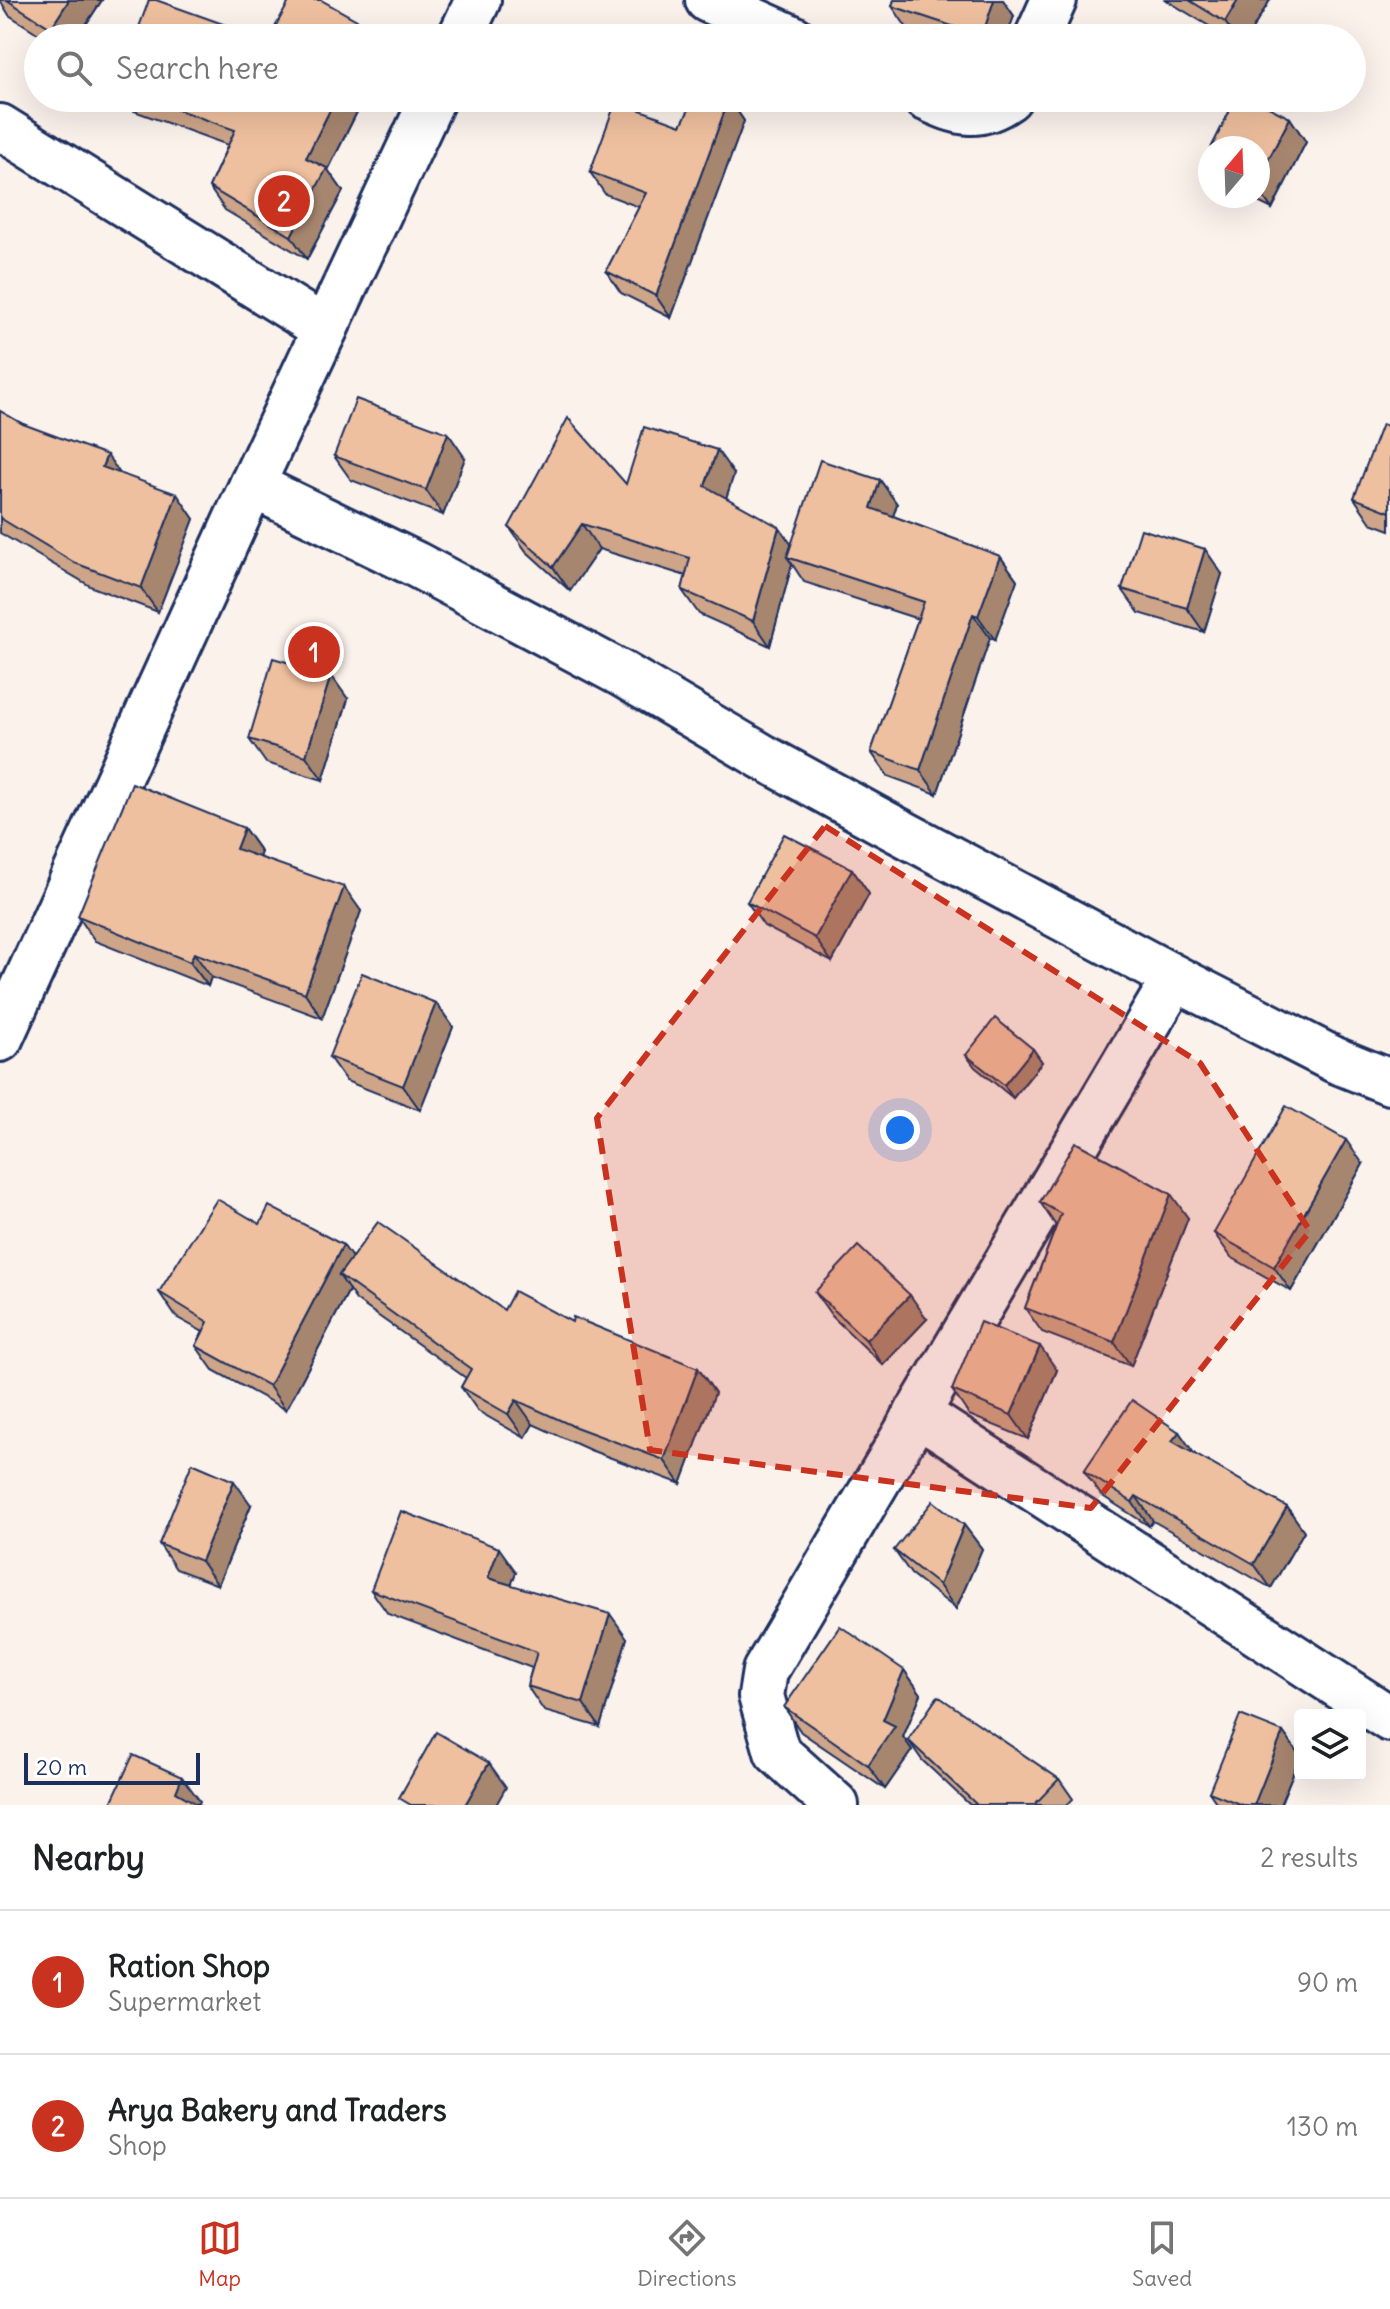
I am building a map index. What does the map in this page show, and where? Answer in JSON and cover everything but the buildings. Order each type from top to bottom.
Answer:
[{"type":"street","points":[[467,24],[478,0]]},
{"type":"street","points":[[708,0],[762,24]]},
{"type":"street","points":[[1043,24],[1054,0]]},
{"type":"street","points":[[0,1039],[252,485],[426,112]]},
{"type":"street","points":[[0,127],[325,329]]},
{"type":"street","points":[[252,485],[415,564],[622,674],[763,757],[1175,978],[1335,1060],[1390,1082]]},
{"type":"street","points":[[836,1805],[777,1752],[761,1696],[765,1671],[1175,978]]},
{"type":"street","points":[[917,1413],[1390,1719]]},
{"type":"highlighted area","points":[[825,826],[1200,1063],[1310,1231],[1091,1508],[650,1450],[597,1118]]},
{"type":"place","name":"Arya Bakery and Traders","points":[[284,201]]},
{"type":"place","name":"Ration Shop","points":[[314,652]]}]
